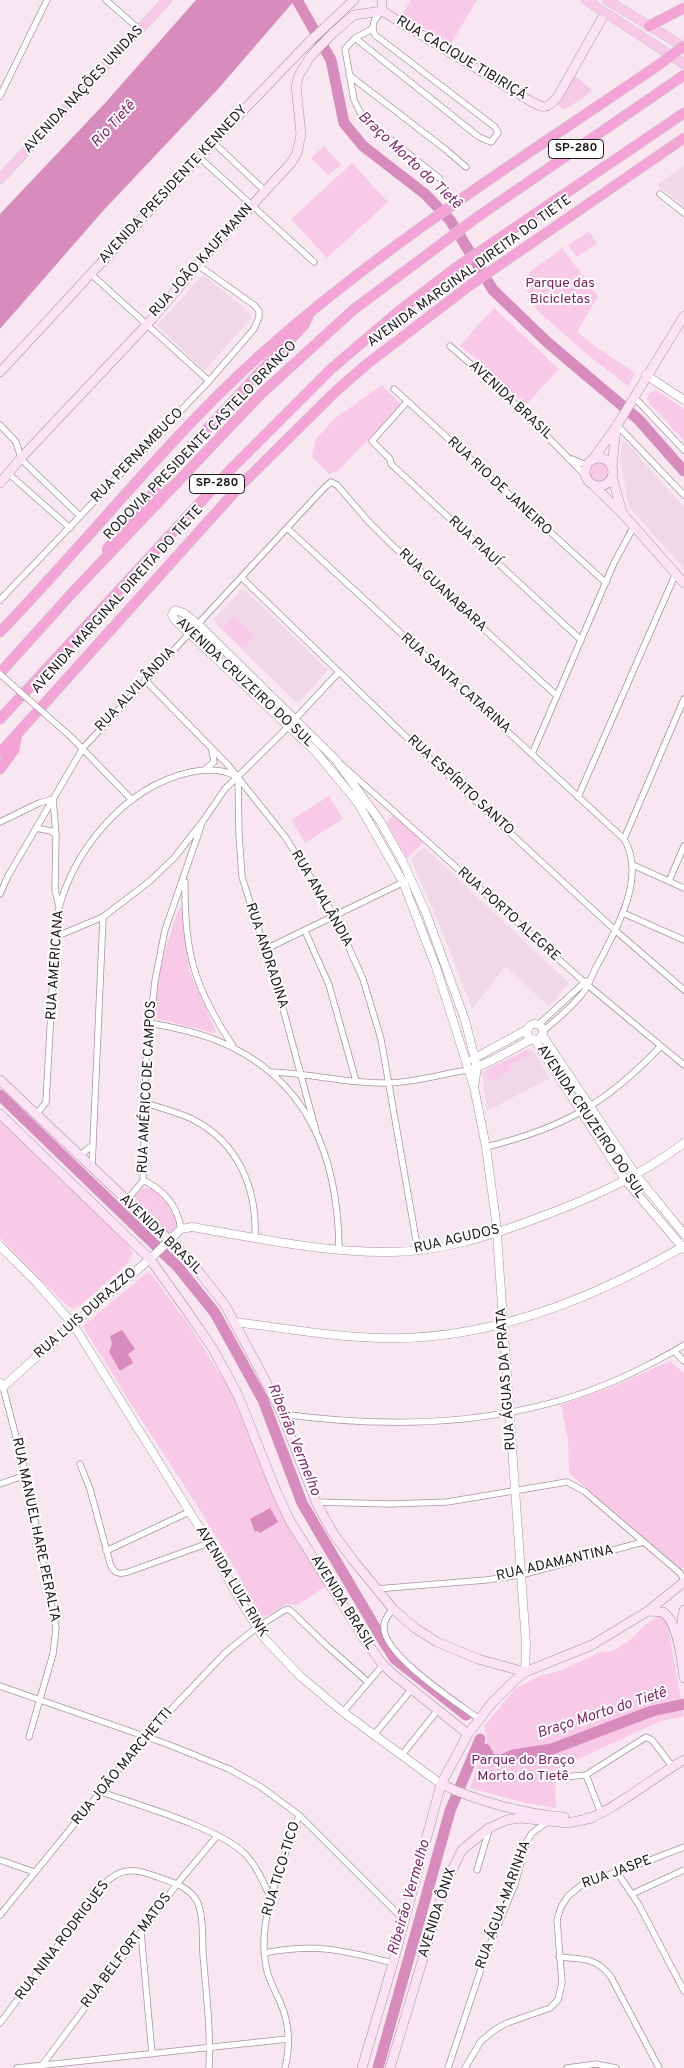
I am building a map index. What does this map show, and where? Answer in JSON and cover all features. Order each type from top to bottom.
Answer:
[{"type":"highway","points":[[649,26],[684,8]]},
{"type":"highway","points":[[0,632],[102,522],[176,438],[229,384],[311,311],[422,227],[684,47]]},
{"type":"highway","name":"RODOVIA PRESIDENTE CASTELO BRANCO","points":[[0,673],[73,592],[261,394],[306,351],[353,310],[476,218],[680,78]]},
{"type":"highway","name":"SP-280","points":[[0,719],[278,420],[331,369],[399,311],[454,269],[684,113]]},
{"type":"highway","name":"AVENIDA MARGINAL DIREITA DO TIETE","points":[[0,753],[179,552],[289,436],[367,364],[470,286],[684,138]]},
{"type":"highway","points":[[73,592],[194,443],[304,325],[311,311]]},
{"type":"highway","points":[[0,769],[14,750],[17,734]]},
{"type":"main road","name":"AVENIDA NAÇÕES UNIDAS","points":[[0,179],[167,0]]},
{"type":"main road","points":[[382,0],[382,11]]},
{"type":"main road","points":[[586,0],[684,64]]},
{"type":"main road","points":[[607,0],[618,3],[649,26],[684,47]]},
{"type":"main road","name":"AVENIDA PRESIDENTE KENNEDY","points":[[349,19],[352,1]]},
{"type":"main road","name":"AVENIDA PRESIDENTE KENNEDY","points":[[0,372],[213,142],[309,42],[352,1]]},
{"type":"main road","name":"RUA CACIQUE TIBIRIÇÁ","points":[[349,19],[361,13],[382,11],[527,100],[545,107],[550,106],[558,96],[605,13]]},
{"type":"main road","name":"RUA JOÃO KAUFMANN","points":[[0,483],[199,266],[264,191],[292,163],[297,153],[301,134],[296,86],[301,70],[310,57],[349,19]]},
{"type":"main road","points":[[684,316],[617,424],[588,466],[586,479],[622,512],[684,582]]},
{"type":"main road","points":[[592,485],[602,486],[606,484],[612,472],[617,424]]},
{"type":"main road","points":[[588,466],[597,457],[606,460],[612,472],[622,512]]},
{"type":"main road","name":"AVENIDA BRASIL","points":[[0,1080],[126,1202],[188,1258],[210,1284],[235,1322],[282,1414],[316,1502],[338,1540],[393,1609],[415,1628],[437,1642],[478,1659],[525,1672]]},
{"type":"main road","name":"AVENIDA BRASIL","points":[[0,1114],[150,1259],[208,1342],[226,1372],[246,1413],[283,1507],[367,1643],[383,1665],[411,1690],[468,1734]]},
{"type":"main road","points":[[525,1672],[592,1645],[648,1611],[684,1581]]},
{"type":"main road","points":[[684,1610],[682,1620],[684,1678]]},
{"type":"main road","points":[[648,1611],[660,1611],[667,1615],[672,1624],[683,1659]]},
{"type":"main road","name":"AVENIDA ÔNIX","points":[[362,2068],[393,1963],[441,1784],[468,1734],[479,1719],[502,1693],[525,1672]]},
{"type":"main road","points":[[547,1822],[568,1823],[592,1818],[683,1759]]},
{"type":"main road","name":"AVENIDA LUIZ RINK","points":[[441,1784],[466,1794],[534,1813],[592,1818]]},
{"type":"main road","name":"AVENIDA ÔNIX","points":[[390,2068],[446,1882],[462,1850],[489,1828],[501,1822],[513,1819],[547,1822]]},
{"type":"street","points":[[0,96],[47,0]]},
{"type":"street","points":[[106,0],[140,30]]},
{"type":"street","points":[[382,11],[376,18],[372,29],[355,38],[345,49],[354,100],[368,122],[439,178]]},
{"type":"street","points":[[355,38],[479,137],[491,142],[496,138],[498,133],[495,126],[380,40],[372,29]]},
{"type":"street","points":[[349,75],[466,167]]},
{"type":"street","points":[[213,142],[264,191]]},
{"type":"street","points":[[199,157],[314,262]]},
{"type":"street","points":[[660,194],[684,213]]},
{"type":"street","name":"RUA PERNAMBUCO","points":[[0,600],[209,381],[254,329],[259,317],[259,311],[254,305],[199,266]]},
{"type":"street","points":[[91,274],[209,381]]},
{"type":"street","name":"AVENIDA BRASIL","points":[[450,346],[507,396],[568,458],[588,466]]},
{"type":"street","points":[[646,375],[684,400]]},
{"type":"street","name":"RUA RIO DE JANEIRO","points":[[394,389],[606,583]]},
{"type":"street","points":[[632,400],[684,450]]},
{"type":"street","name":"RUA PIAUÍ","points":[[407,402],[372,441],[390,459],[391,464],[581,640]]},
{"type":"street","points":[[617,424],[684,495]]},
{"type":"street","points":[[0,425],[16,442],[21,458],[80,516]]},
{"type":"street","name":"AVENIDA BRASIL","points":[[568,458],[588,466]]},
{"type":"street","points":[[8,473],[70,528]]},
{"type":"street","name":"RUA ALVILÂNDIA","points":[[0,894],[83,748],[324,488],[333,482]]},
{"type":"street","name":"RUA GUANABARA","points":[[333,482],[368,522],[556,695]]},
{"type":"street","points":[[532,754],[606,583],[634,526]]},
{"type":"street","name":"RUA SANTA CATARINA","points":[[287,528],[624,839]]},
{"type":"street","points":[[578,797],[676,573]]},
{"type":"street","name":"RUA ESPÍRITO SANTO","points":[[242,578],[400,731],[616,931],[684,990]]},
{"type":"street","name":"AVENIDA CRUZEIRO DO SUL","points":[[467,1066],[436,967],[403,882],[358,803],[329,766],[173,617],[174,611],[181,611],[199,624],[296,718],[336,760],[380,821],[411,878],[426,913],[465,1020],[477,1067]]},
{"type":"street","points":[[55,937],[103,917],[150,881],[174,858],[225,789],[289,726],[339,672]]},
{"type":"street","points":[[0,673],[83,748],[132,800]]},
{"type":"street","name":"RUA ANALÂNDIA","points":[[145,680],[228,765],[286,838],[334,917],[363,979],[381,1039],[418,1251]]},
{"type":"street","points":[[467,1066],[477,1067],[538,1034],[581,994],[616,931],[623,913],[633,865],[630,851],[624,839],[684,699]]},
{"type":"street","points":[[203,770],[214,762],[215,759],[210,748]]},
{"type":"street","name":"RUA PORTO ALEGRE","points":[[336,760],[586,984],[684,1065]]},
{"type":"street","name":"RUA AMERICANA","points":[[36,1115],[46,1102],[55,937],[59,906],[73,871],[88,846],[117,813],[132,800],[165,780],[203,770],[224,770],[238,778]]},
{"type":"street","name":"RUA ANDRADINA","points":[[238,778],[242,877],[301,1073],[316,1131]]},
{"type":"street","points":[[0,822],[39,803],[54,799],[56,835],[55,890],[59,906]]},
{"type":"street","name":"RUA AMÉRICO DE CAMPOS","points":[[143,1181],[149,1023],[161,945],[203,821]]},
{"type":"street","points":[[36,828],[51,831],[56,835]]},
{"type":"street","points":[[669,881],[684,846]]},
{"type":"street","points":[[633,865],[684,888]]},
{"type":"street","points":[[185,877],[186,928],[192,969],[212,1014],[234,1048]]},
{"type":"street","points":[[264,950],[305,932],[411,878]]},
{"type":"street","points":[[623,913],[684,940]]},
{"type":"street","points":[[92,1168],[103,917]]},
{"type":"street","points":[[305,932],[329,985],[356,1081]]},
{"type":"street","points":[[538,1034],[586,984]]},
{"type":"street","points":[[149,1023],[202,1035],[234,1048],[270,1072],[289,1092],[316,1131],[324,1149],[334,1182],[338,1206],[339,1249]]},
{"type":"street","points":[[270,1072],[301,1073],[356,1081],[389,1083],[458,1071],[475,1058],[531,1026],[538,1034]]},
{"type":"street","name":"AVENIDA CRUZEIRO DO SUL","points":[[538,1034],[636,1175],[684,1234]]},
{"type":"street","name":"AVENIDA CRUZEIRO DO SUL","points":[[538,1034],[581,1112],[626,1181],[683,1248]]},
{"type":"street","points":[[486,1146],[536,1133],[590,1107],[626,1081],[661,1046]]},
{"type":"street","name":"RUA ÁGUAS DA PRATA","points":[[467,1066],[474,1087],[486,1146],[497,1233],[526,1644],[525,1672]]},
{"type":"street","name":"RUA ÁGUAS DA PRATA","points":[[474,1087],[477,1067]]},
{"type":"street","points":[[145,1103],[192,1119],[206,1127],[224,1144],[236,1159],[251,1189],[254,1204],[255,1238]]},
{"type":"street","name":"RUA AGUDOS","points":[[181,1228],[192,1227],[255,1238],[339,1249],[383,1252],[418,1251],[497,1233],[594,1197],[626,1181],[684,1143]]},
{"type":"street","points":[[79,1156],[93,1145]]},
{"type":"street","points":[[126,1202],[143,1181],[150,1184],[170,1202],[179,1218],[181,1228]]},
{"type":"street","name":"RUA LUIS DURAZZO","points":[[2,1385],[150,1259],[181,1228]]},
{"type":"street","name":"AVENIDA LUIZ RINK","points":[[0,1246],[37,1283],[73,1324],[210,1543],[256,1628],[269,1644],[300,1676],[372,1736],[441,1784]]},
{"type":"street","points":[[235,1322],[381,1338],[426,1337],[471,1331],[546,1311],[589,1294],[683,1248]]},
{"type":"street","points":[[282,1414],[332,1421],[381,1423],[477,1418],[510,1413],[560,1401],[623,1378],[684,1345]]},
{"type":"street","points":[[674,1351],[684,1361]]},
{"type":"street","name":"RUA MANUEL HARE PERALTA","points":[[2,1385],[26,1474],[56,1622],[53,1654],[30,1737]]},
{"type":"street","points":[[80,1464],[90,1489],[112,1569],[122,1574],[210,1543]]},
{"type":"street","points":[[0,1484],[26,1474]]},
{"type":"street","points":[[316,1502],[419,1504],[482,1497],[514,1489],[562,1482],[573,1484],[584,1491],[680,1573],[684,1581]]},
{"type":"street","points":[[106,1551],[189,1512]]},
{"type":"street","name":"RUA ADAMANTINA","points":[[376,1589],[486,1580],[521,1575],[643,1542]]},
{"type":"street","points":[[393,1609],[384,1624],[384,1631],[389,1643],[422,1677],[479,1719]]},
{"type":"street","name":"RUA JOÃO MARCHETTI","points":[[0,1915],[146,1736],[225,1653],[256,1628],[283,1611],[290,1610],[368,1682]]},
{"type":"street","points":[[343,1712],[383,1665]]},
{"type":"street","points":[[0,1686],[146,1736],[229,1769],[262,1787],[299,1815],[404,1920]]},
{"type":"street","points":[[372,1736],[411,1690]]},
{"type":"street","points":[[401,1756],[437,1710]]},
{"type":"street","points":[[564,1777],[586,1775],[646,1737],[653,1742],[672,1766]]},
{"type":"street","points":[[586,1775],[601,1813]]},
{"type":"street","points":[[102,1792],[217,1836],[236,1847],[249,1858],[271,1899]]},
{"type":"street","name":"RUA TICO-TICO","points":[[285,2068],[288,2039],[286,2018],[270,1980],[264,1952],[264,1936],[271,1899],[299,1815]]},
{"type":"street","name":"RUA ÁGUA-MARINHA","points":[[448,2068],[465,2012],[486,1954],[515,1884],[527,1842],[532,1832],[547,1822]]},
{"type":"street","points":[[477,1870],[489,1828]]},
{"type":"street","name":"RUA BELFORT MATOS","points":[[41,2067],[177,1884],[217,1836]]},
{"type":"street","name":"RUA JASPE","points":[[465,2068],[481,2041],[496,2029],[550,2008],[558,2000],[562,1989],[557,1920],[564,1902],[579,1886],[684,1847]]},
{"type":"street","points":[[0,1860],[34,1872]]},
{"type":"street","name":"RUA NINA RODRIGUES","points":[[0,2023],[99,1890],[114,1875],[134,1870],[177,1884],[192,1896],[200,1912],[210,2048],[209,2068]]},
{"type":"street","name":"RUA JASPE","points":[[632,1894],[684,1870]]},
{"type":"street","points":[[617,1872],[632,1894],[684,1991]]},
{"type":"street","points":[[141,1932],[152,2054]]},
{"type":"street","points":[[264,1952],[294,1948],[329,1948],[393,1963]]},
{"type":"street","points":[[560,1957],[590,1960],[605,1969],[659,2068]]},
{"type":"street","points":[[17,2068],[41,2067],[288,2039]]},
{"type":"street","points":[[569,2068],[596,2064],[616,2068]]},
{"type":"shaded area","points":[[684,165],[684,206],[657,185]]},
{"type":"shaded area","points":[[203,275],[251,315],[251,319],[204,371],[157,325]]},
{"type":"shaded area","points":[[623,439],[684,507],[684,569],[629,507],[620,460]]},
{"type":"shaded area","points":[[241,590],[246,591],[328,670],[300,701],[295,701],[216,624],[215,618]]},
{"type":"shaded area","points":[[424,847],[569,983],[549,1007],[506,966],[472,1009],[438,921],[411,859]]},
{"type":"shaded area","points":[[528,1049],[533,1050],[550,1078],[487,1111],[482,1072]]},
{"type":"green space","points":[[411,0],[477,0],[450,45],[402,15]]},
{"type":"green space","points":[[573,75],[592,90],[589,94],[564,110],[559,106],[557,100]]},
{"type":"green space","points":[[324,146],[341,165],[328,175],[311,158]]},
{"type":"green space","points":[[352,163],[388,202],[327,258],[291,219]]},
{"type":"green space","points":[[589,231],[597,243],[577,257],[568,245]]},
{"type":"green space","name":"Parque das Bicicletas","points":[[562,248],[598,296],[577,332],[635,373],[628,386],[584,352],[537,310],[524,284],[530,272]]},
{"type":"green space","points":[[494,308],[559,369],[526,405],[460,345]]},
{"type":"green space","points":[[382,385],[401,405],[338,471],[329,474],[312,457],[315,440],[334,419]]},
{"type":"green space","points":[[656,390],[684,409],[684,441],[650,404],[647,398],[650,393]]},
{"type":"green space","points":[[599,462],[606,465],[609,472],[606,479],[599,482],[592,479],[589,472],[592,465]]},
{"type":"green space","points":[[234,616],[255,636],[243,649],[222,629]]},
{"type":"green space","points":[[204,636],[285,714],[285,715],[202,638]]},
{"type":"green space","points":[[329,796],[343,819],[305,843],[291,820]]},
{"type":"green space","points":[[394,815],[401,818],[423,843],[407,858],[386,822]]},
{"type":"green space","points":[[182,906],[189,970],[216,1031],[214,1033],[154,1018],[160,967],[178,910]]},
{"type":"green space","points":[[527,1050],[529,1055],[511,1064],[512,1069],[491,1082],[486,1071]]},
{"type":"green space","points":[[0,1119],[125,1239],[133,1253],[128,1263],[80,1306],[72,1309],[60,1299],[0,1238]]},
{"type":"green space","points":[[143,1188],[151,1188],[156,1192],[174,1213],[179,1224],[171,1234],[165,1233],[136,1205],[132,1198]]},
{"type":"green space","points":[[149,1271],[189,1325],[234,1396],[285,1521],[326,1586],[298,1605],[287,1604],[262,1618],[251,1602],[240,1577],[198,1507],[83,1326]]},
{"type":"green space","points":[[670,1361],[684,1373],[684,1568],[681,1570],[569,1473],[568,1440],[561,1405],[610,1388]]},
{"type":"green space","name":"Parque do Braço Morto do Tietê","points":[[658,1616],[667,1621],[684,1716],[658,1722],[555,1770],[556,1808],[525,1803],[470,1788],[487,1739],[484,1726],[515,1689],[539,1676],[562,1670],[598,1653],[613,1651],[631,1639],[646,1624]]},
{"type":"water","name":"Rio Tietê","points":[[196,0],[295,0],[218,89],[102,212],[0,329],[0,214],[106,102]]},
{"type":"water","points":[[122,1330],[135,1349],[128,1354],[133,1363],[120,1371],[109,1352],[112,1344],[110,1336]]},
{"type":"water","points":[[270,1508],[278,1522],[260,1533],[258,1531],[255,1532],[250,1519]]},
{"type":"waterway","name":"Braço Morto do Tietê","points":[[297,0],[331,60],[344,123],[363,146],[425,194],[450,220],[493,290],[547,342],[638,419],[684,471]]},
{"type":"waterway","name":"Ribeirão Vermelho","points":[[0,1095],[178,1267],[215,1313],[263,1400],[302,1503],[382,1639],[395,1659],[466,1715]]},
{"type":"waterway","name":"Braço Morto do Tietê","points":[[477,1750],[485,1749],[491,1760],[502,1760],[513,1755],[552,1749],[652,1711],[684,1704]]},
{"type":"waterway","name":"Ribeirão Vermelho","points":[[378,2068],[450,1811],[480,1739]]}]
